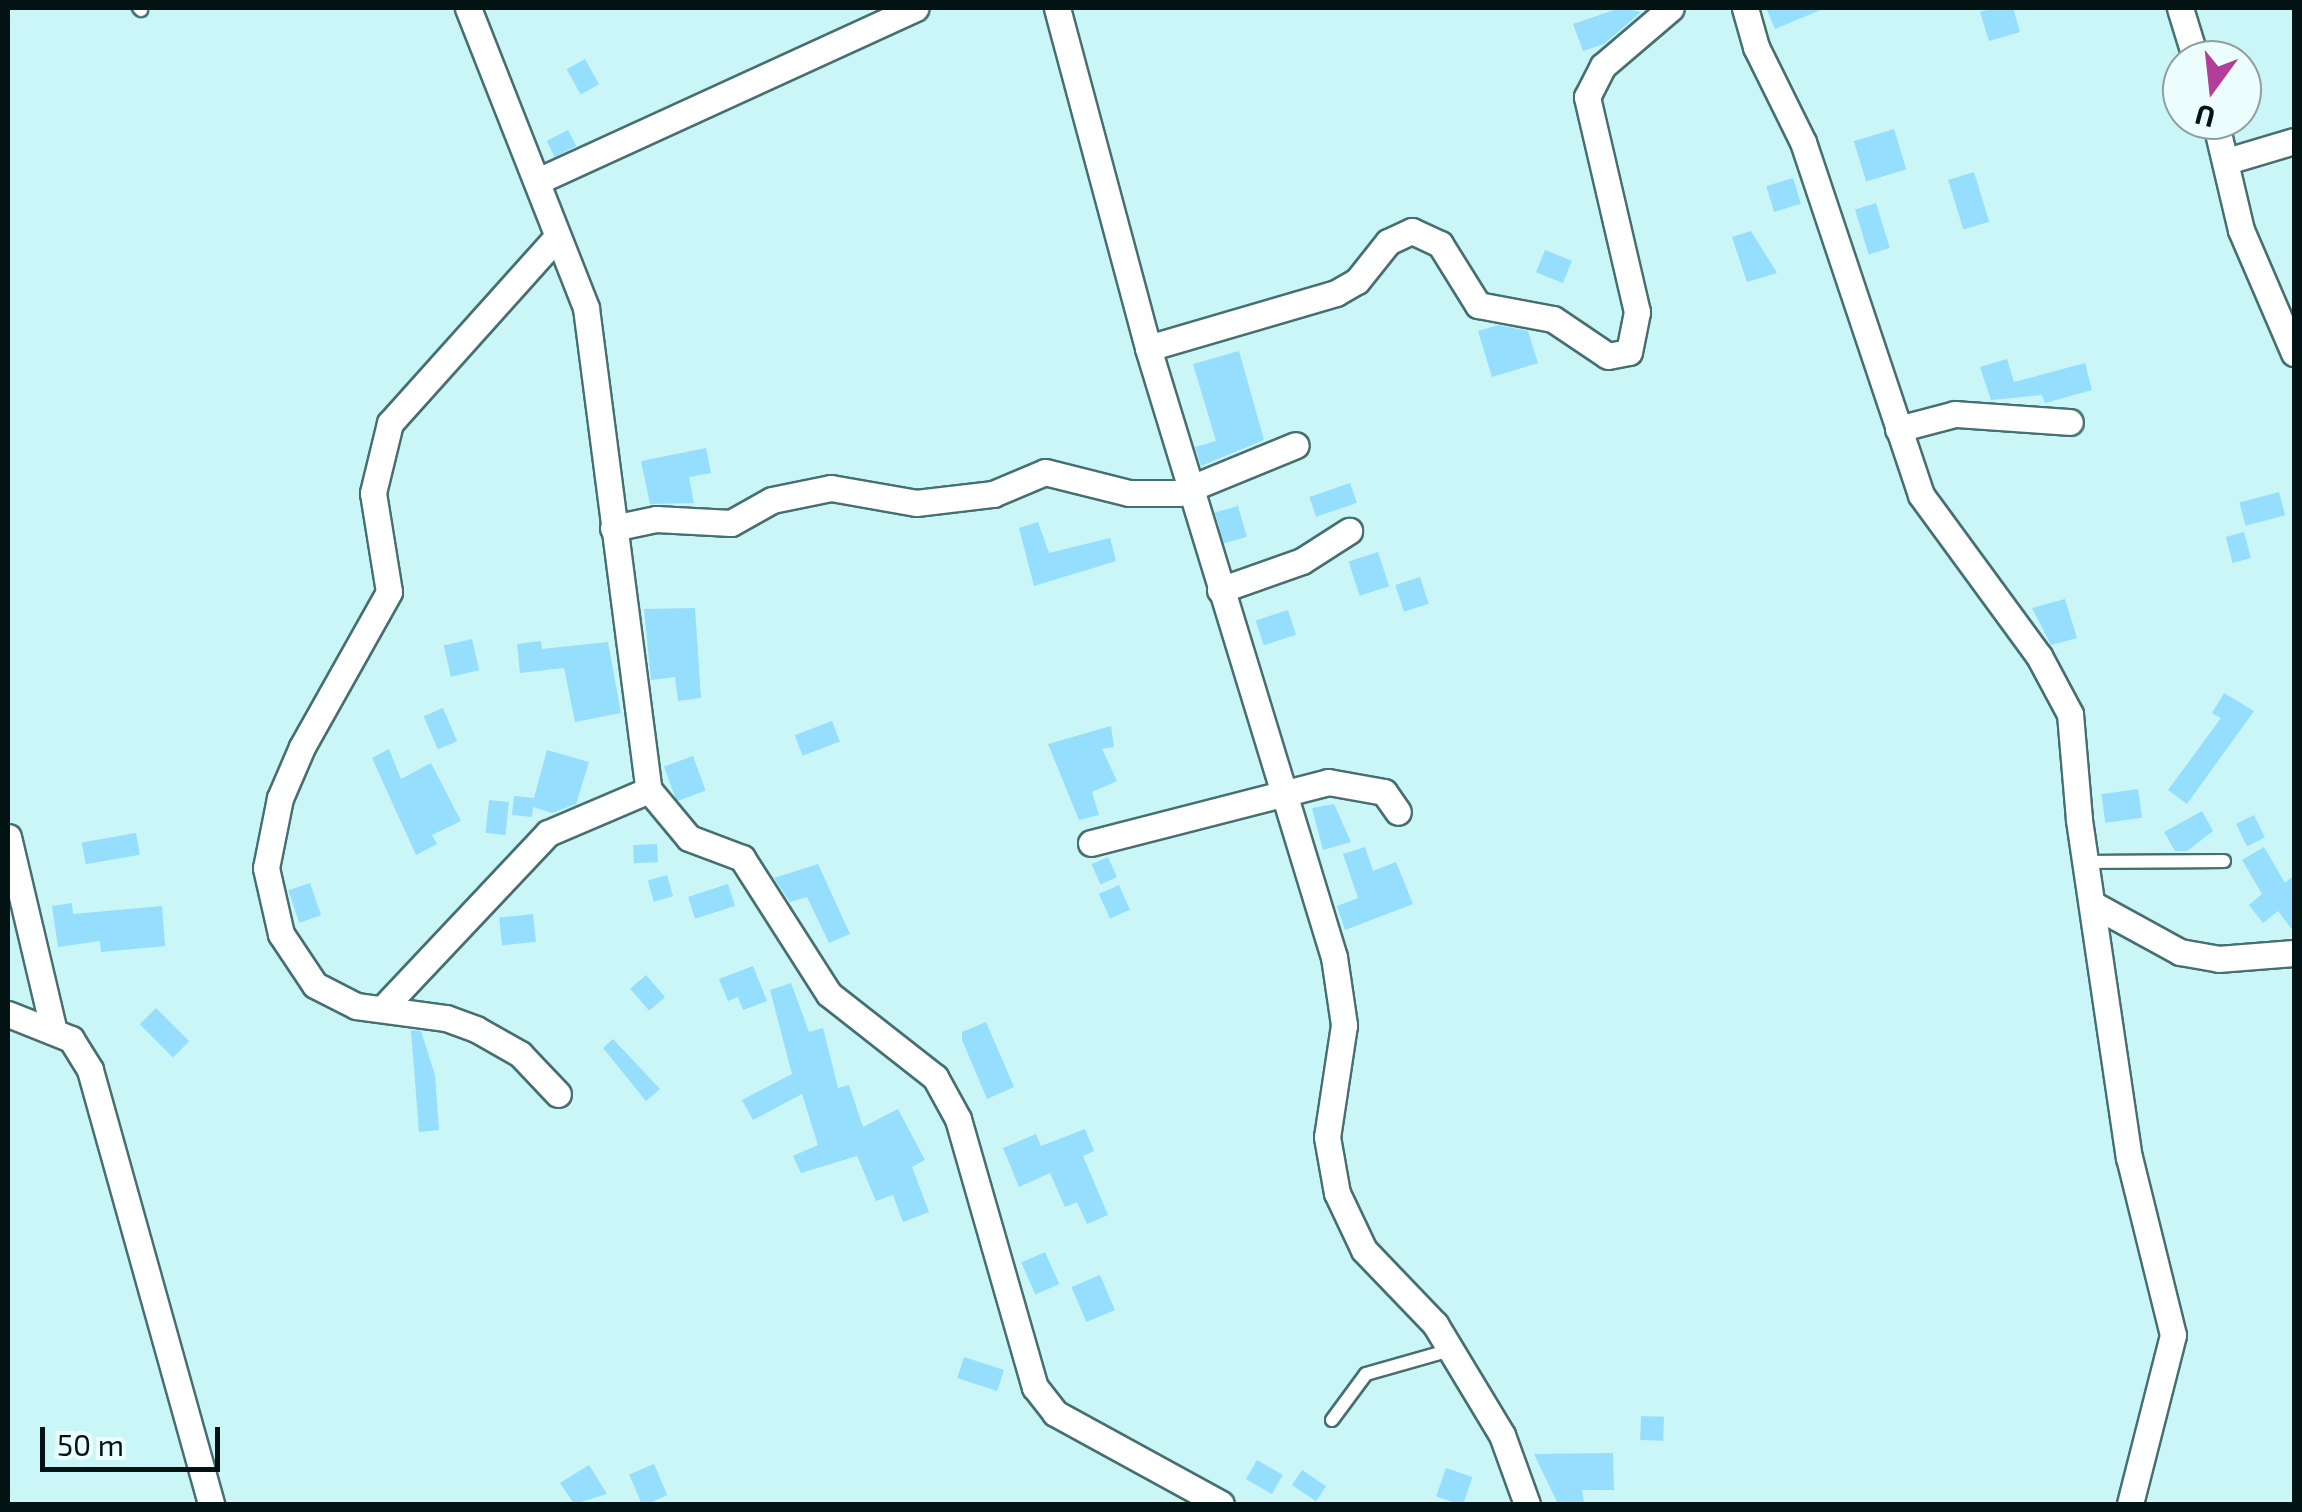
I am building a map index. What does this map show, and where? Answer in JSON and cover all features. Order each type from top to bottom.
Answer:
[{"type":"street","points":[[468,8],[540,180],[586,308],[649,790],[689,838],[742,858],[829,994],[935,1076],[958,1120],[1035,1387],[1055,1413],[1221,1504]]},
{"type":"street","points":[[540,180],[915,8]]},
{"type":"street","points":[[1057,8],[1148,348],[1334,956],[1344,1025],[1327,1137],[1336,1193],[1364,1250],[1422,1307],[1450,1350],[1502,1435],[1527,1504]]},
{"type":"street","points":[[1148,348],[1336,293],[1356,281],[1388,242],[1412,231],[1440,244],[1478,304],[1553,319],[1608,356],[1628,352],[1637,312],[1587,97],[1602,66],[1671,8]]},
{"type":"street","points":[[1745,8],[1756,46],[1802,142],[1920,495],[1942,531],[2062,692],[2096,906],[2129,1158],[2173,1336],[2130,1504]]},
{"type":"street","points":[[2180,8],[2190,40]]},
{"type":"street","points":[[2221,140],[2241,230],[2294,353]]},
{"type":"street","points":[[2227,161],[2294,141]]},
{"type":"street","points":[[557,236],[390,423],[374,493],[389,592],[330,707],[302,747],[270,832],[266,868],[290,954],[315,985],[337,998],[446,1018],[494,1038],[558,1094]]},
{"type":"street","points":[[1898,429],[1955,414],[2070,422]]},
{"type":"street","points":[[613,528],[656,520],[731,524],[772,500],[831,488],[916,504],[993,494],[1045,472],[1128,493],[1191,490],[1296,445]]},
{"type":"street","points":[[1220,590],[1302,561],[1348,532]]},
{"type":"street","points":[[1091,843],[1284,794],[1348,782],[1384,792],[1398,812]]},
{"type":"street","points":[[384,1008],[548,832],[649,790]]},
{"type":"street","points":[[8,837],[20,926],[53,1027]]},
{"type":"street","points":[[2096,906],[2180,952],[2218,959],[2294,952]]},
{"type":"street","points":[[8,1014],[53,1027],[71,1039],[90,1070],[211,1504]]},
{"type":"lane","points":[[2088,862],[2224,861]]},
{"type":"lane","points":[[1332,1420],[1366,1374],[1450,1350]]},
{"type":"building","points":[[1620,8],[1641,12],[1604,44],[1583,51],[1573,24]]},
{"type":"building","points":[[1766,8],[1825,8],[1775,29]]},
{"type":"building","points":[[2013,8],[2020,32],[1989,41],[1980,12]]},
{"type":"building","points":[[585,59],[599,84],[581,95],[567,69]]},
{"type":"building","points":[[1894,129],[1906,169],[1866,181],[1854,141]]},
{"type":"building","points":[[568,130],[576,146],[555,157],[547,141]]},
{"type":"building","points":[[1974,172],[1989,222],[1963,230],[1948,180]]},
{"type":"building","points":[[1793,178],[1801,204],[1774,212],[1766,186]]},
{"type":"building","points":[[1876,203],[1890,248],[1869,254],[1855,209]]},
{"type":"building","points":[[1751,231],[1777,273],[1747,282],[1732,237]]},
{"type":"building","points":[[1545,250],[1572,261],[1563,283],[1536,272]]},
{"type":"building","points":[[1498,325],[1528,331],[1538,363],[1492,377],[1478,331]]},
{"type":"building","points":[[1239,351],[1264,440],[1201,466],[1195,447],[1216,441],[1193,364]]},
{"type":"building","points":[[2007,359],[2014,382],[2085,363],[2092,390],[2045,403],[2042,395],[1991,400],[1980,367]]},
{"type":"building","points":[[706,448],[711,473],[689,477],[694,503],[650,504],[641,461]]},
{"type":"building","points":[[1350,483],[1357,503],[1316,517],[1309,497]]},
{"type":"building","points":[[2279,492],[2285,515],[2246,526],[2239,503]]},
{"type":"building","points":[[1238,506],[1247,537],[1224,543],[1215,513]]},
{"type":"building","points":[[1038,522],[1049,553],[1110,538],[1116,561],[1034,586],[1019,528]]},
{"type":"building","points":[[2244,532],[2251,558],[2233,563],[2226,537]]},
{"type":"building","points":[[1378,552],[1389,586],[1360,596],[1349,562]]},
{"type":"building","points":[[1420,577],[1429,604],[1404,612],[1395,585]]},
{"type":"building","points":[[2065,599],[2077,638],[2051,645],[2032,608]]},
{"type":"building","points":[[695,608],[701,698],[678,701],[675,677],[651,680],[644,609]]},
{"type":"building","points":[[1288,610],[1296,635],[1264,645],[1256,621]]},
{"type":"building","points":[[472,639],[479,670],[451,677],[444,646]]},
{"type":"building","points":[[541,641],[542,649],[608,642],[621,713],[575,722],[564,668],[520,673],[517,644]]},
{"type":"building","points":[[2224,693],[2254,711],[2187,804],[2168,790],[2221,718],[2212,713]]},
{"type":"building","points":[[443,708],[457,741],[438,749],[424,716]]},
{"type":"building","points":[[832,721],[840,742],[803,756],[795,735]]},
{"type":"building","points":[[1111,726],[1114,747],[1102,749],[1117,781],[1092,792],[1099,815],[1079,820],[1048,744]]},
{"type":"building","points":[[389,749],[401,779],[431,763],[461,821],[432,835],[437,844],[416,855],[372,758]]},
{"type":"building","points":[[547,750],[589,762],[576,804],[552,813],[533,807],[532,817],[512,815],[514,796],[534,798]]},
{"type":"building","points":[[693,756],[706,791],[677,801],[664,767]]},
{"type":"building","points":[[2138,789],[2142,818],[2105,823],[2101,794]]},
{"type":"building","points":[[489,800],[509,802],[505,835],[486,833]]},
{"type":"building","points":[[1334,804],[1351,842],[1323,850],[1312,808]]},
{"type":"building","points":[[2202,811],[2213,831],[2187,851],[2175,851],[2164,832]]},
{"type":"building","points":[[2254,815],[2265,837],[2247,846],[2236,824]]},
{"type":"building","points":[[136,833],[140,855],[86,864],[82,843]]},
{"type":"building","points":[[657,844],[658,862],[634,863],[633,845]]},
{"type":"building","points":[[1365,847],[1373,871],[1396,862],[1413,904],[1345,930],[1337,906],[1358,898],[1343,854]]},
{"type":"building","points":[[2264,847],[2285,883],[2294,875],[2294,932],[2278,911],[2263,923],[2249,905],[2262,894],[2242,860]]},
{"type":"building","points":[[1108,857],[1117,877],[1101,884],[1092,864]]},
{"type":"building","points":[[818,864],[850,934],[829,943],[807,897],[790,902],[774,878]]},
{"type":"building","points":[[667,875],[673,896],[654,902],[648,881]]},
{"type":"building","points":[[310,883],[321,915],[299,923],[288,890]]},
{"type":"building","points":[[728,884],[735,906],[695,919],[688,897]]},
{"type":"building","points":[[1119,885],[1130,910],[1110,919],[1099,894]]},
{"type":"building","points":[[72,903],[73,914],[162,906],[165,946],[101,952],[100,941],[58,947],[52,906]]},
{"type":"building","points":[[533,914],[536,942],[502,945],[499,918]]},
{"type":"building","points":[[753,966],[767,1001],[743,1010],[738,997],[728,1001],[719,979]]},
{"type":"building","points":[[646,975],[665,997],[649,1011],[630,989]]},
{"type":"building","points":[[791,983],[809,1032],[823,1028],[838,1088],[849,1085],[863,1127],[898,1109],[925,1160],[912,1167],[929,1212],[903,1222],[893,1195],[876,1201],[857,1156],[801,1173],[793,1156],[818,1145],[802,1094],[753,1120],[742,1100],[792,1074],[770,990]]},
{"type":"building","points":[[156,1008],[189,1041],[173,1057],[140,1024]]},
{"type":"building","points":[[986,1022],[1014,1087],[987,1099],[962,1040],[962,1032]]},
{"type":"building","points":[[411,1030],[421,1031],[435,1075],[439,1130],[419,1132]]},
{"type":"building","points":[[613,1039],[660,1089],[646,1101],[603,1048]]},
{"type":"building","points":[[1085,1129],[1094,1151],[1083,1156],[1108,1215],[1087,1224],[1077,1202],[1065,1207],[1050,1173],[1019,1187],[1003,1148],[1036,1134],[1041,1146]]},
{"type":"building","points":[[1045,1252],[1059,1284],[1035,1295],[1021,1263]]},
{"type":"building","points":[[1100,1275],[1115,1310],[1086,1322],[1071,1287]]},
{"type":"building","points":[[964,1357],[1004,1370],[997,1391],[957,1378]]},
{"type":"building","points":[[1641,1416],[1664,1417],[1663,1441],[1640,1440]]},
{"type":"building","points":[[1613,1453],[1614,1490],[1582,1490],[1584,1504],[1558,1504],[1534,1454]]},
{"type":"building","points":[[1257,1460],[1283,1475],[1272,1494],[1246,1479]]},
{"type":"building","points":[[654,1464],[667,1495],[642,1504],[629,1475]]},
{"type":"building","points":[[589,1465],[607,1494],[574,1504],[560,1483]]},
{"type":"building","points":[[1446,1468],[1472,1477],[1463,1504],[1436,1496]]},
{"type":"building","points":[[1302,1470],[1326,1486],[1316,1501],[1292,1485]]}]
